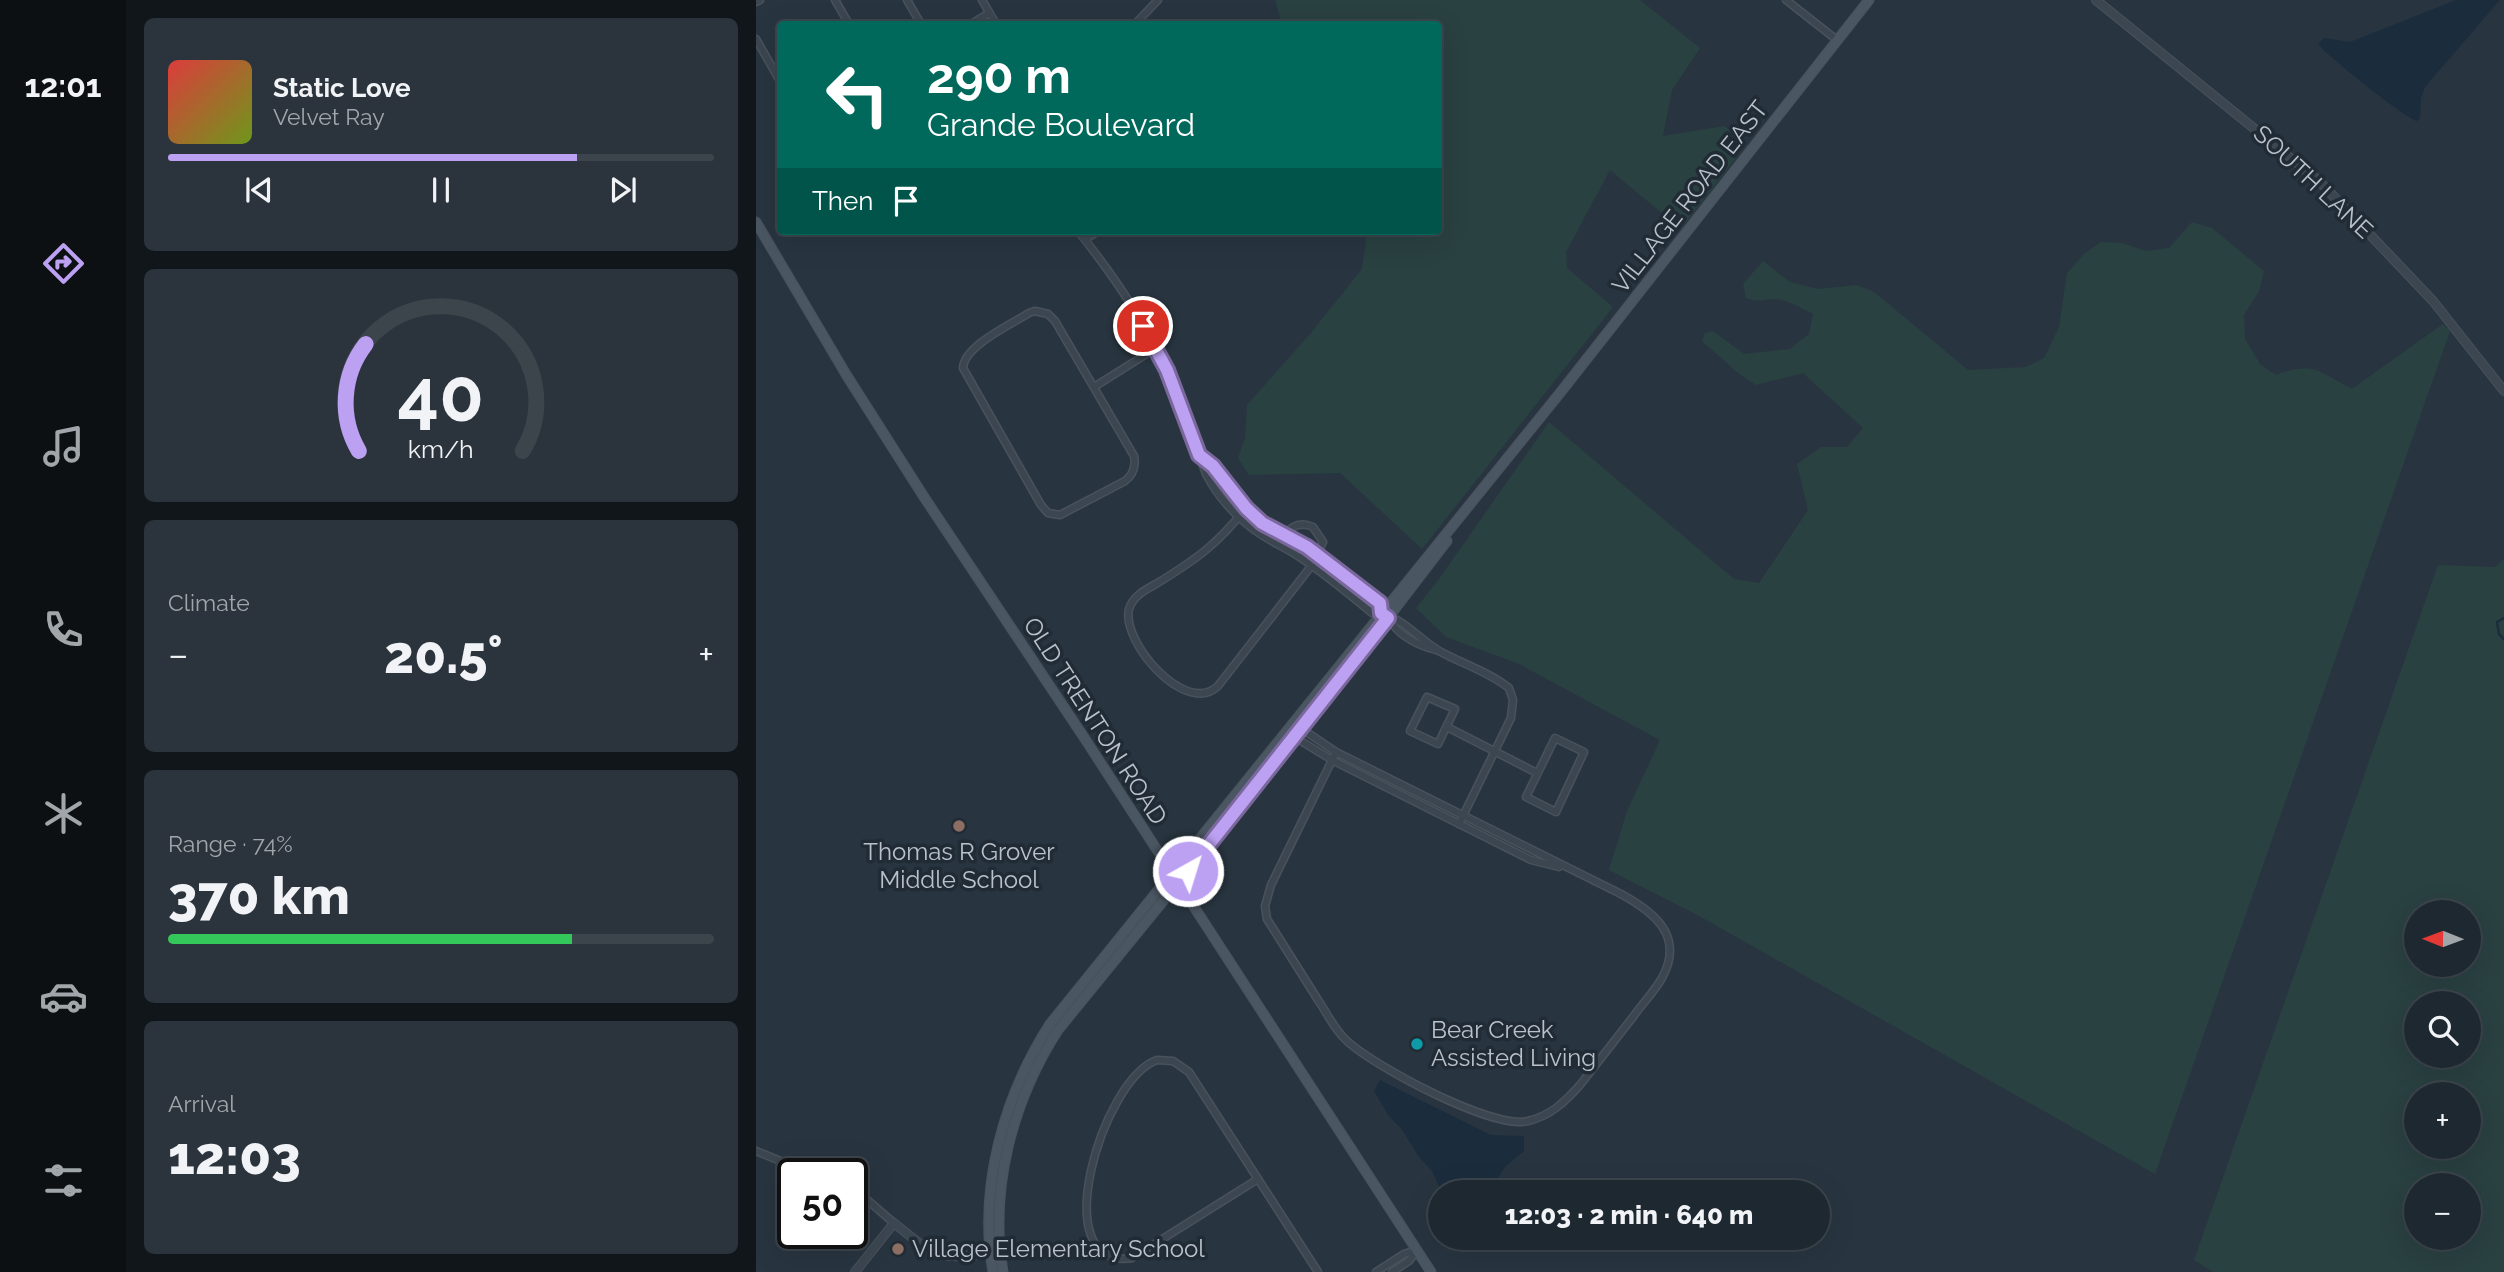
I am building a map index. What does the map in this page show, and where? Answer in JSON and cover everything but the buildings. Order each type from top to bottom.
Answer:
[{"type":"main road","name":"VILLAGE ROAD EAST","points":[[1003,1272],[1000,1252],[1000,1198],[1007,1152],[1016,1119],[1037,1065],[1058,1030],[1296,738],[1385,616],[1540,416],[1869,0]]},
{"type":"main road","name":"OLD TRENTON ROAD","points":[[756,222],[896,454],[1431,1272]]},
{"type":"main road","name":"VILLAGE ROAD EAST","points":[[993,1272],[990,1253],[990,1199],[998,1149],[1017,1084],[1050,1024],[1291,726],[1385,616]]},
{"type":"street","points":[[835,0],[847,21]]},
{"type":"street","points":[[907,0],[919,21]]},
{"type":"street","points":[[982,0],[994,21]]},
{"type":"street","points":[[1138,21],[1158,0]]},
{"type":"street","points":[[1786,0],[1838,40]]},
{"type":"street","name":"SOUTH LANE","points":[[2096,0],[2320,182],[2433,301],[2504,391]]},
{"type":"street","points":[[976,21],[989,13]]},
{"type":"street","points":[[756,39],[777,76]]},
{"type":"street","points":[[1081,235],[1120,289],[1156,348],[1214,490],[1238,517],[1258,533],[1312,565],[1372,613],[1400,622],[1438,650],[1509,688],[1513,709],[1459,824]]},
{"type":"street","points":[[1085,240],[1093,235]]},
{"type":"street","points":[[1042,312],[1055,321],[1094,387],[1134,456],[1135,468],[1125,481],[1066,514],[1054,515],[1041,505],[964,374],[963,362],[970,351],[1029,313],[1042,312]]},
{"type":"street","points":[[1094,387],[1156,348]]},
{"type":"street","points":[[1199,455],[1213,466],[1246,508],[1262,523],[1307,547],[1380,603],[1394,629],[1404,637],[1423,647],[1438,650]]},
{"type":"street","points":[[1246,508],[1203,554],[1140,593],[1131,605],[1129,620],[1137,642],[1153,666],[1177,686],[1197,695],[1204,695],[1215,689],[1312,565],[1323,542],[1313,527],[1302,524],[1295,525],[1278,543]]},
{"type":"street","points":[[1427,697],[1455,709],[1447,727],[1438,744],[1410,731],[1427,697]]},
{"type":"street","points":[[1291,726],[1302,729],[1336,752],[1633,900],[1661,923],[1669,946],[1666,969],[1661,979],[1566,1101],[1550,1113],[1527,1122],[1501,1121],[1406,1079],[1368,1057],[1339,1032],[1267,919],[1265,906],[1271,885],[1336,752]]},
{"type":"street","points":[[1291,726],[1296,738],[1332,760],[1531,860],[1571,870]]},
{"type":"street","points":[[1447,727],[1537,773]]},
{"type":"street","points":[[1555,738],[1584,752],[1556,812],[1526,797],[1537,773],[1555,738]]},
{"type":"street","points":[[1258,1179],[1132,1258],[1107,1258],[1091,1241],[1087,1229],[1087,1204],[1098,1147],[1115,1108],[1136,1075],[1150,1063],[1166,1060],[1186,1069],[1258,1179],[1318,1272]]},
{"type":"street","points":[[756,1152],[777,1160]]},
{"type":"street","points":[[868,1201],[923,1247],[942,1256],[962,1257],[1000,1252]]},
{"type":"street","points":[[855,1272],[894,1223]]},
{"type":"street","points":[[1376,1272],[1404,1254],[1417,1250]]},
{"type":"street","points":[[1392,1272],[1409,1261],[1417,1250]]},
{"type":"green space","points":[[1275,0],[1640,0],[1700,48],[1672,90],[1663,136],[1725,126],[1746,145],[1681,229],[1610,170],[1566,252],[1567,268],[1613,307],[1422,549],[1340,473],[1249,475],[1238,458],[1245,438],[1247,405],[1310,334],[1362,269],[1366,235],[1442,235],[1442,21],[1281,21]]},
{"type":"green space","points":[[2192,222],[2212,228],[2264,271],[2259,291],[2244,315],[2245,339],[2260,364],[2276,375],[2299,369],[2316,370],[2352,389],[2443,324],[2450,331],[2155,1174],[1701,917],[1609,870],[1627,811],[1660,740],[1517,663],[1446,637],[1416,608],[1549,422],[1734,579],[1759,583],[1808,510],[1797,464],[1821,447],[1847,447],[1863,428],[1803,373],[1756,385],[1702,341],[1705,333],[1713,331],[1744,354],[1790,349],[1809,334],[1813,314],[1784,301],[1746,298],[1743,284],[1763,261],[1790,282],[1818,289],[1857,285],[1874,292],[1968,370],[2026,367],[2044,358],[2059,327],[2067,273],[2085,253],[2101,242],[2122,243],[2146,251],[2169,248]]},
{"type":"green space","points":[[2504,559],[2504,1272],[2213,1272],[2194,1260],[2438,565],[2495,567]]},
{"type":"water","points":[[2456,0],[2500,0],[2425,87],[2421,98],[2420,118],[2417,121],[2367,86],[2318,44],[2324,38],[2350,42]]},
{"type":"water","points":[[1380,1080],[1491,1135],[1524,1136],[1524,1151],[1505,1167],[1497,1180],[1436,1180],[1403,1131],[1388,1115],[1374,1091]]},
{"type":"waterway","points":[[2504,618],[2497,622],[2499,634],[2504,639]]},
{"type":"place","name":"Thomas R Grover Middle School","points":[[959,826]]},
{"type":"place","name":"Bear Creek Assisted Living","points":[[1417,1044]]},
{"type":"place","name":"Village Elementary School","points":[[898,1249]]},
{"type":"route","points":[[1143,326],[1167,370],[1199,455],[1213,466],[1246,508],[1262,523],[1307,547],[1380,603],[1381,613],[1388,618],[1296,738],[1188,871]]}]
